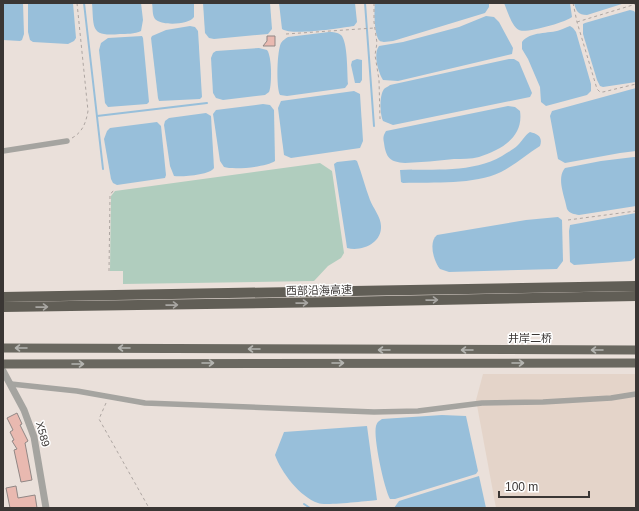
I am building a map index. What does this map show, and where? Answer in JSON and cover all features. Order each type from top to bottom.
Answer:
[{"type":"highway","name":"西部沿海高速","points":[[3,297],[636,286]]},
{"type":"highway","name":"西部沿海高速","points":[[3,307],[636,296]]},
{"type":"highway","name":"井岸二桥","points":[[3,348],[636,350]]},
{"type":"highway","points":[[3,364],[636,363]]},
{"type":"street","points":[[3,151],[67,141]]},
{"type":"street","name":"X589","points":[[3,371],[24,410],[34,437],[46,508]]},
{"type":"street","points":[[11,384],[77,391],[145,403],[374,412],[418,411],[482,403],[543,402],[611,398],[636,394]]},
{"type":"path","points":[[67,141],[76,136],[82,129],[88,111],[77,3]]},
{"type":"path","points":[[374,3],[374,28],[377,43],[375,55],[379,85],[380,119]]},
{"type":"path","points":[[573,3],[576,22],[597,89],[600,92],[604,92],[636,84]]},
{"type":"path","points":[[576,22],[636,4]]},
{"type":"path","points":[[286,34],[374,28]]},
{"type":"path","points":[[109,271],[110,196],[115,190]]},
{"type":"path","points":[[568,220],[636,211]]},
{"type":"path","points":[[109,397],[99,419],[149,508]]},
{"type":"shaded area","points":[[483,374],[636,374],[636,508],[496,508],[476,400]]},
{"type":"green space","points":[[320,163],[332,171],[344,253],[341,258],[328,266],[314,281],[123,284],[123,271],[110,271],[111,196],[115,191]]},
{"type":"water","points":[[3,3],[23,3],[24,34],[22,40],[20,41],[3,40]]},
{"type":"water","points":[[28,3],[73,3],[76,38],[74,41],[68,44],[33,42],[30,40],[28,32]]},
{"type":"water","points":[[92,3],[141,3],[143,20],[141,31],[130,34],[110,35],[98,32],[94,25]]},
{"type":"water","points":[[152,3],[194,3],[194,17],[187,22],[175,24],[163,23],[155,19],[153,16]]},
{"type":"water","points":[[203,3],[270,3],[272,29],[268,34],[214,39],[209,38],[205,33]]},
{"type":"water","points":[[279,3],[355,3],[357,22],[354,26],[328,30],[305,32],[287,31],[282,29]]},
{"type":"water","points":[[375,3],[489,3],[489,7],[485,13],[393,41],[383,42],[378,39]]},
{"type":"water","points":[[504,3],[570,3],[572,17],[546,27],[523,31],[514,26]]},
{"type":"water","points":[[574,3],[625,3],[587,15],[578,12]]},
{"type":"water","points":[[630,10],[634,11],[636,14],[636,82],[603,87],[600,86],[583,34],[583,24]]},
{"type":"water","points":[[486,16],[494,17],[499,22],[513,48],[512,54],[398,81],[383,80],[379,72],[376,58],[377,49],[379,46],[403,42],[459,27]]},
{"type":"water","points":[[190,26],[195,27],[198,31],[202,97],[200,99],[159,101],[151,38],[152,36],[166,30]]},
{"type":"water","points":[[570,26],[576,32],[591,84],[591,91],[587,95],[546,106],[541,102],[540,87],[522,49],[522,42],[525,38],[535,34],[561,30]]},
{"type":"water","points":[[329,32],[341,35],[345,44],[348,84],[345,88],[287,96],[280,95],[278,85],[278,69],[281,43],[288,37]]},
{"type":"water","points":[[142,36],[149,102],[147,104],[108,107],[105,103],[99,50],[101,43],[108,38]]},
{"type":"water","points":[[259,48],[267,50],[269,53],[271,77],[269,92],[265,95],[223,100],[216,98],[213,93],[211,58],[213,53],[216,51]]},
{"type":"water","points":[[357,59],[362,60],[362,80],[360,83],[355,83],[351,65],[352,61]]},
{"type":"water","points":[[514,59],[519,62],[532,93],[530,97],[393,125],[383,121],[381,96],[384,89],[390,85]]},
{"type":"water","points":[[636,88],[636,151],[565,163],[558,159],[550,116],[552,111]]},
{"type":"water","points":[[354,91],[360,94],[363,141],[360,148],[291,158],[284,155],[278,108],[281,101]]},
{"type":"water","points":[[263,104],[270,105],[274,110],[275,161],[265,165],[250,167],[224,167],[220,161],[213,114],[216,110]]},
{"type":"water","points":[[508,106],[515,107],[520,111],[518,129],[509,142],[495,151],[470,159],[405,163],[392,160],[386,152],[383,138],[386,131]]},
{"type":"water","points":[[206,113],[211,116],[214,168],[202,174],[174,176],[170,166],[164,125],[165,121],[169,118]]},
{"type":"water","points":[[157,122],[161,126],[166,175],[165,178],[117,185],[113,183],[104,139],[107,131],[110,128]]},
{"type":"water","points":[[530,132],[539,136],[541,140],[540,146],[501,172],[479,179],[466,181],[401,182],[400,170],[466,168],[491,161],[515,148]]},
{"type":"water","points":[[636,157],[636,206],[579,215],[572,214],[568,211],[561,182],[562,172],[565,168],[601,161]]},
{"type":"water","points":[[357,161],[370,200],[381,223],[380,232],[375,241],[370,245],[359,249],[347,248],[334,164],[337,162]]},
{"type":"water","points":[[636,213],[636,257],[631,261],[574,265],[570,262],[570,225]]},
{"type":"water","points":[[558,217],[562,220],[563,261],[557,269],[449,272],[440,269],[434,257],[432,247],[434,238],[437,235],[526,220]]},
{"type":"water","points":[[442,415],[466,416],[478,471],[476,474],[395,499],[390,499],[385,484],[376,440],[375,432],[377,424],[382,419]]},
{"type":"water","points":[[367,426],[377,500],[322,504],[311,500],[298,490],[286,476],[275,455],[284,432]]},
{"type":"water","points":[[479,476],[486,508],[394,508],[399,501]]},
{"type":"building","points":[[267,36],[275,36],[275,46],[263,46],[267,41]]},
{"type":"building","points":[[17,413],[22,424],[20,425],[28,441],[25,443],[32,480],[21,482],[14,450],[17,449],[12,441],[14,440],[10,432],[13,430],[7,418]]},
{"type":"building","points":[[16,486],[18,498],[35,495],[37,508],[10,508],[6,488]]},
{"type":"waterway","points":[[84,3],[103,169]]},
{"type":"waterway","points":[[365,3],[374,126]]},
{"type":"waterway","points":[[97,116],[207,103]]},
{"type":"waterway","points":[[304,504],[310,508]]}]
